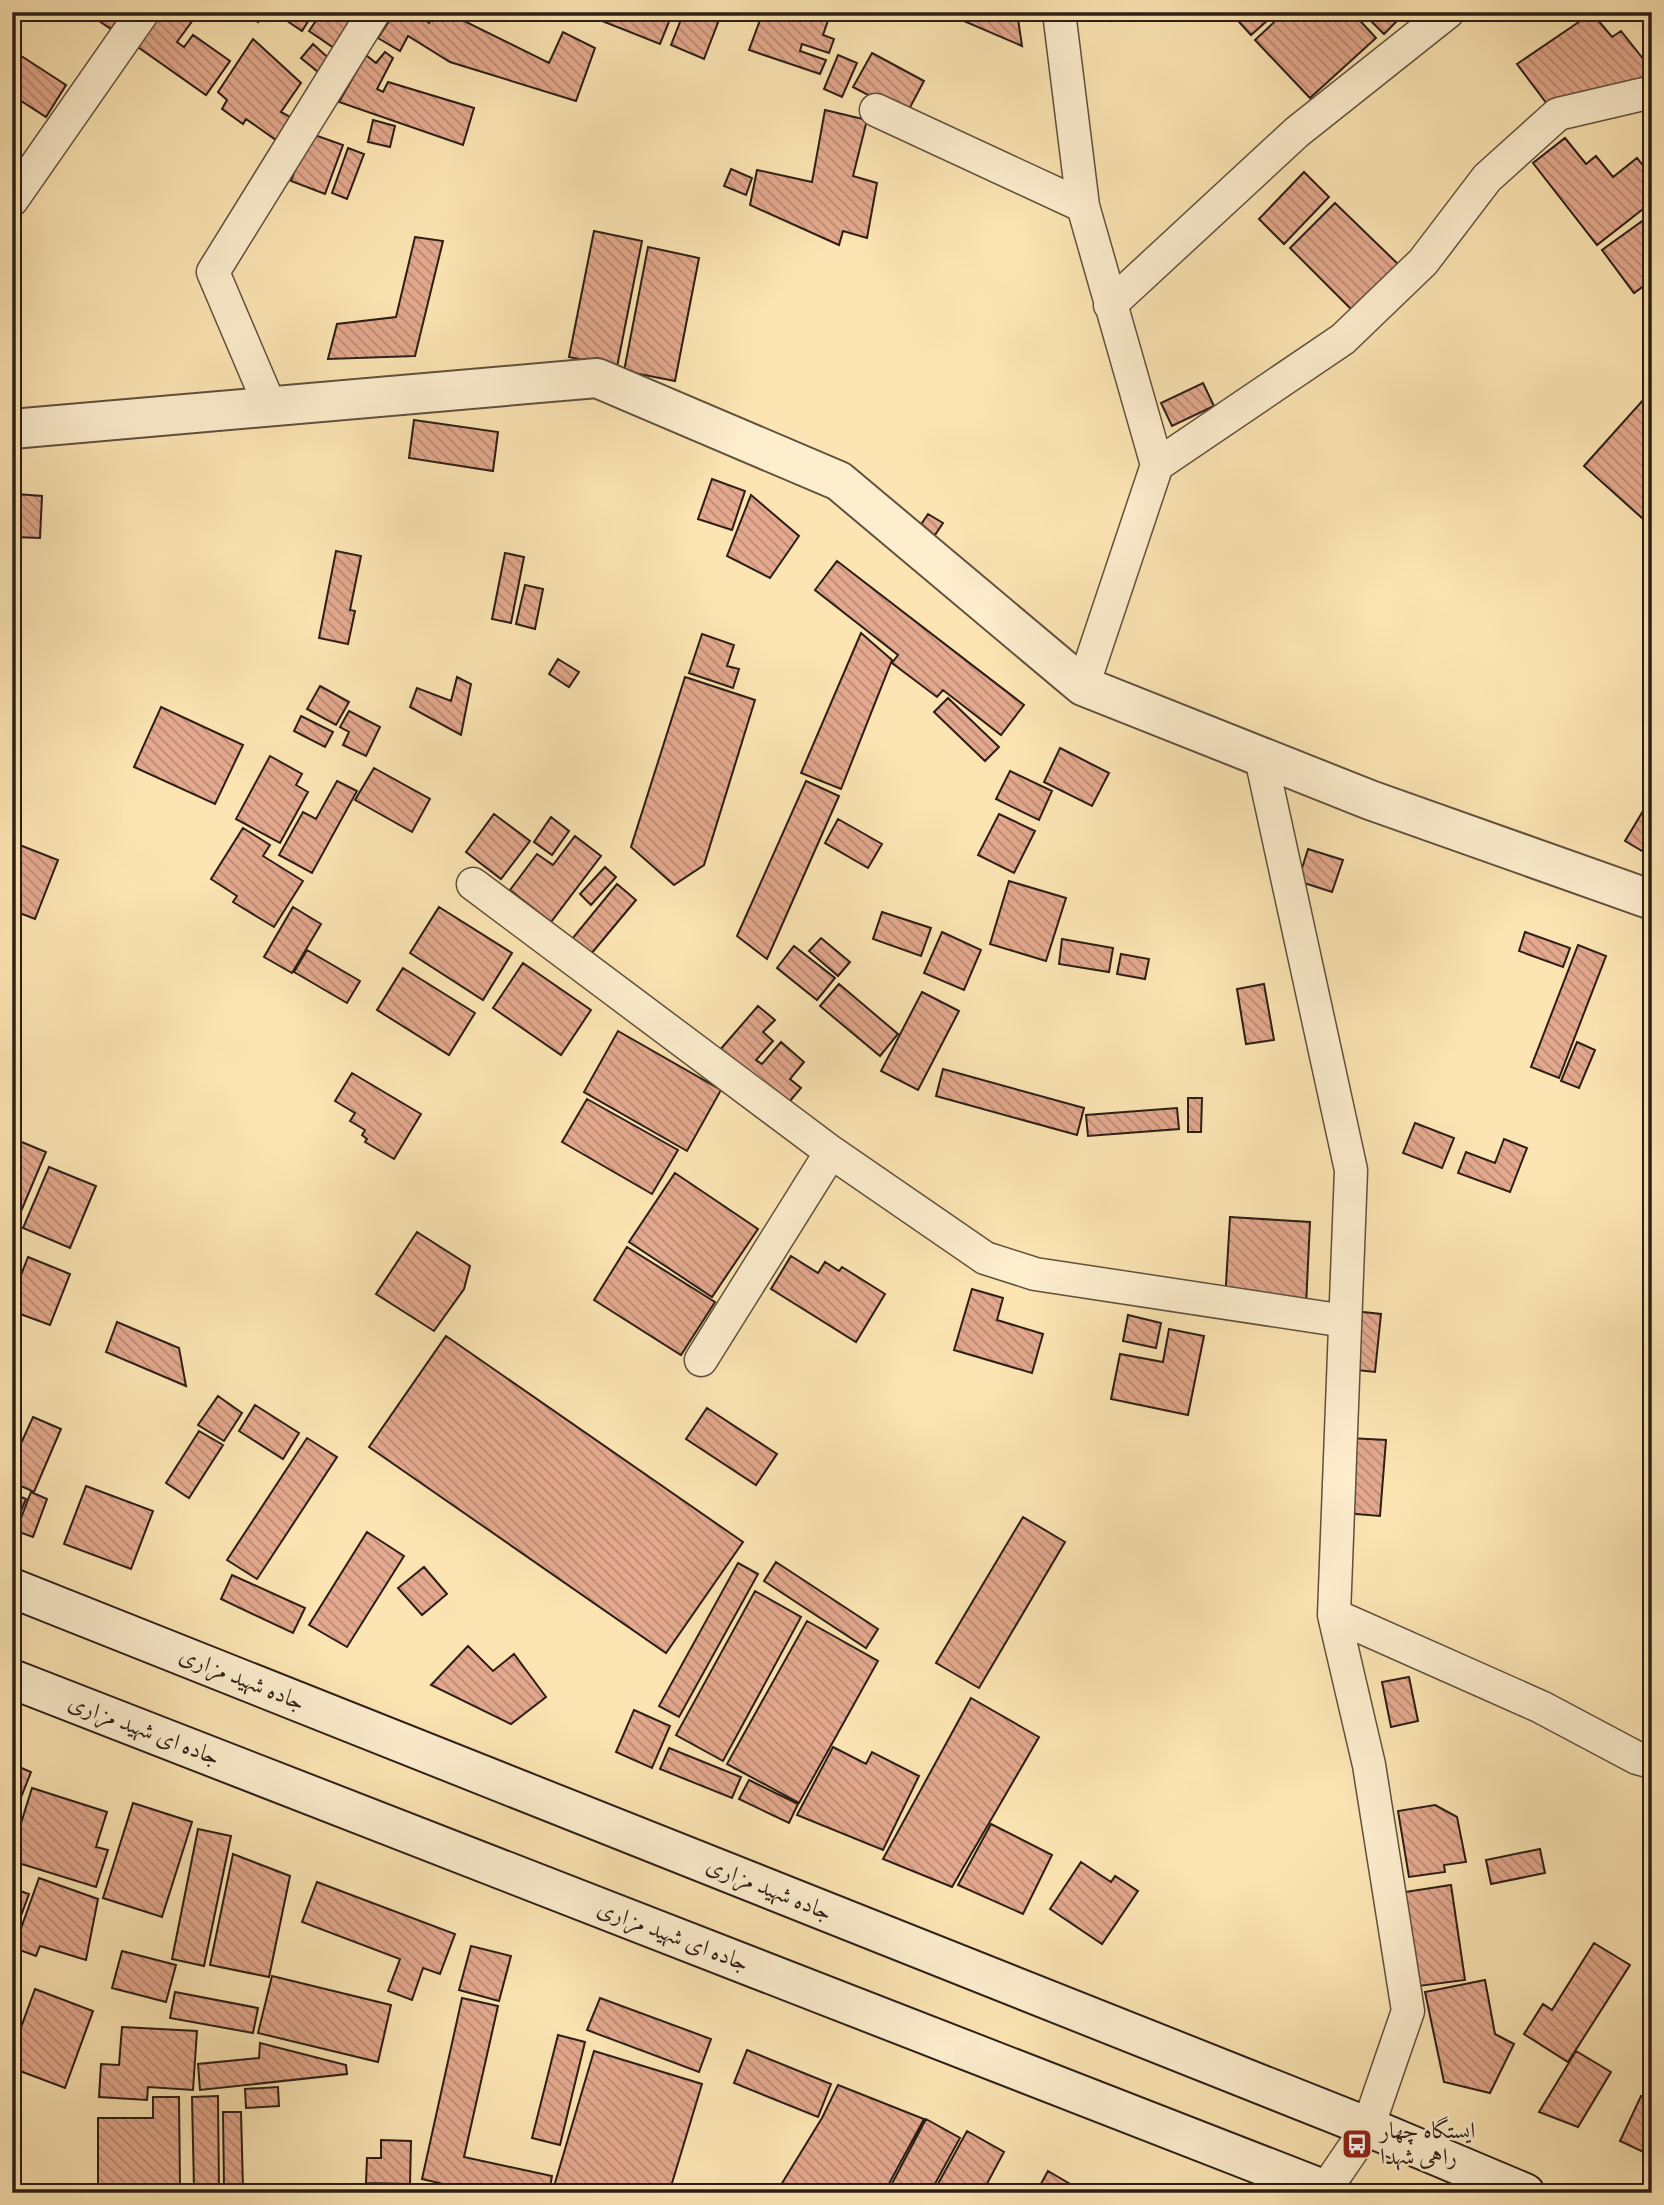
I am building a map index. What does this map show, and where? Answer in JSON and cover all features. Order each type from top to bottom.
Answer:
[{"type":"main road","points":[[12,429],[597,377],[839,481],[1083,686],[1370,800],[1652,900]]},
{"type":"main road","name":"جاده شهید مزاری","points":[[12,1588],[1368,2127],[1525,2193]]},
{"type":"main road","name":"جاده ای شهید مزاری","points":[[12,1679],[1327,2192]]},
{"type":"street","points":[[12,200],[143,12]]},
{"type":"street","points":[[270,407],[213,272],[374,12]]},
{"type":"street","points":[[1059,12],[1083,206],[1157,465],[1083,686]]},
{"type":"street","points":[[1110,305],[1297,132],[1448,12]]},
{"type":"street","points":[[1157,465],[1343,339],[1423,262],[1487,178],[1558,114],[1648,99]]},
{"type":"street","points":[[876,110],[1083,206]]},
{"type":"street","points":[[1261,758],[1351,1170],[1334,1615],[1369,1765],[1408,2011],[1368,2127],[1327,2192]]},
{"type":"street","points":[[473,884],[831,1152],[985,1258],[1035,1274],[1345,1321]]},
{"type":"street","points":[[701,1360],[831,1152]]},
{"type":"street","points":[[1334,1615],[1541,1707],[1637,1758],[1652,1762]]},
{"type":"building","points":[[86,12],[123,12],[111,29]]},
{"type":"building","points":[[159,12],[182,12],[193,20],[177,42],[184,47],[193,35],[230,61],[206,95],[135,45]]},
{"type":"building","points":[[244,12],[265,12],[258,22]]},
{"type":"building","points":[[274,12],[314,12],[302,31]]},
{"type":"building","points":[[322,12],[350,12],[356,16],[334,48],[309,31]]},
{"type":"building","points":[[395,12],[426,12],[423,18],[429,23],[434,12],[446,12],[549,63],[563,32],[595,48],[576,101],[450,62],[408,36],[400,51],[378,38]]},
{"type":"building","points":[[606,12],[673,12],[660,44],[602,21]]},
{"type":"building","points":[[684,12],[722,12],[704,59],[671,45]]},
{"type":"building","points":[[763,12],[831,12],[823,35],[834,39],[829,53],[802,44],[800,51],[826,60],[820,74],[749,50]]},
{"type":"building","points":[[943,12],[1017,12],[1022,46]]},
{"type":"building","points":[[1108,12],[1132,12],[1112,21]]},
{"type":"building","points":[[1230,12],[1277,12],[1251,35]]},
{"type":"building","points":[[1285,12],[1352,12],[1376,38],[1310,98],[1255,40]]},
{"type":"building","points":[[1362,12],[1406,12],[1384,34]]},
{"type":"building","points":[[1592,13],[1612,37],[1621,31],[1652,70],[1652,79],[1547,104],[1517,64]]},
{"type":"building","points":[[253,39],[301,83],[281,112],[292,118],[276,140],[246,119],[243,124],[222,109],[227,100],[218,92]]},
{"type":"building","points":[[313,44],[334,63],[323,76],[301,58]]},
{"type":"building","points":[[12,50],[66,85],[46,117],[12,95]]},
{"type":"building","points":[[385,52],[393,58],[377,89],[383,92],[388,82],[474,108],[463,145],[339,102],[366,55],[376,63]]},
{"type":"building","points":[[872,53],[924,81],[906,115],[853,87]]},
{"type":"building","points":[[838,55],[857,63],[842,97],[824,89]]},
{"type":"building","points":[[825,110],[867,120],[853,176],[877,183],[867,238],[843,231],[839,245],[750,205],[757,170],[812,182]]},
{"type":"building","points":[[373,120],[395,126],[390,147],[368,142]]},
{"type":"building","points":[[309,133],[343,145],[325,194],[291,181]]},
{"type":"building","points":[[1565,138],[1586,164],[1596,156],[1613,177],[1637,158],[1652,177],[1652,202],[1597,245],[1533,163]]},
{"type":"building","points":[[348,148],[364,154],[347,199],[332,193]]},
{"type":"building","points":[[731,169],[752,178],[746,195],[724,186]]},
{"type":"building","points":[[1304,172],[1329,197],[1284,244],[1259,219]]},
{"type":"building","points":[[1335,203],[1400,266],[1354,312],[1290,248]]},
{"type":"building","points":[[1652,214],[1652,280],[1634,293],[1602,250]]},
{"type":"building","points":[[594,231],[642,241],[617,367],[569,357]]},
{"type":"building","points":[[415,237],[443,241],[415,356],[328,359],[337,324],[396,317]]},
{"type":"building","points":[[648,247],[699,258],[675,381],[624,371]]},
{"type":"building","points":[[1203,383],[1214,406],[1172,426],[1161,403]]},
{"type":"building","points":[[1652,390],[1652,527],[1584,466]]},
{"type":"building","points":[[414,420],[498,432],[493,471],[409,458]]},
{"type":"building","points":[[712,479],[745,491],[732,530],[698,519]]},
{"type":"building","points":[[16,494],[42,496],[40,538],[14,537]]},
{"type":"building","points":[[751,495],[799,536],[770,578],[727,556]]},
{"type":"building","points":[[928,514],[943,523],[935,535],[920,526]]},
{"type":"building","points":[[336,551],[361,556],[350,610],[355,611],[348,644],[319,638]]},
{"type":"building","points":[[505,553],[524,557],[511,623],[492,619]]},
{"type":"building","points":[[837,561],[1024,705],[1001,735],[943,690],[937,697],[892,663],[898,655],[815,590]]},
{"type":"building","points":[[525,585],[543,589],[535,629],[516,624]]},
{"type":"building","points":[[861,633],[892,660],[841,789],[801,773]]},
{"type":"building","points":[[702,634],[734,645],[727,666],[739,669],[733,688],[689,673]]},
{"type":"building","points":[[558,659],[579,672],[569,687],[549,674]]},
{"type":"building","points":[[457,677],[471,684],[461,735],[410,707],[417,688],[451,701]]},
{"type":"building","points":[[685,677],[755,700],[704,865],[674,885],[631,847]]},
{"type":"building","points":[[320,686],[349,702],[336,725],[307,709]]},
{"type":"building","points":[[948,698],[999,747],[985,761],[934,712]]},
{"type":"building","points":[[161,707],[243,745],[215,804],[134,767]]},
{"type":"building","points":[[349,711],[380,727],[366,756],[343,745],[349,732],[340,727]]},
{"type":"building","points":[[301,716],[333,732],[325,747],[294,731]]},
{"type":"building","points":[[1060,748],[1109,773],[1092,806],[1044,782]]},
{"type":"building","points":[[270,756],[302,774],[296,785],[308,792],[280,843],[236,819]]},
{"type":"building","points":[[374,768],[430,799],[412,832],[355,800]]},
{"type":"building","points":[[1010,771],[1052,791],[1039,820],[996,799]]},
{"type":"building","points":[[337,781],[357,791],[312,873],[279,855],[303,812],[316,819]]},
{"type":"building","points":[[806,781],[839,796],[767,959],[737,936]]},
{"type":"building","points":[[1652,796],[1652,835],[1642,851],[1625,841]]},
{"type":"building","points":[[494,814],[530,841],[501,879],[466,852]]},
{"type":"building","points":[[999,814],[1035,831],[1014,873],[978,855]]},
{"type":"building","points":[[551,817],[569,831],[552,855],[534,842]]},
{"type":"building","points":[[838,819],[882,844],[868,868],[825,843]]},
{"type":"building","points":[[243,828],[270,845],[263,856],[303,881],[274,927],[233,902],[237,896],[211,879]]},
{"type":"building","points":[[575,836],[601,856],[551,922],[510,890],[537,854],[553,865]]},
{"type":"building","points":[[12,842],[58,860],[35,919],[12,910]]},
{"type":"building","points":[[1308,849],[1343,860],[1332,892],[1298,881]]},
{"type":"building","points":[[605,867],[616,877],[591,905],[580,894]]},
{"type":"building","points":[[1009,881],[1066,898],[1046,961],[990,944]]},
{"type":"building","points":[[617,884],[636,900],[591,954],[572,939]]},
{"type":"building","points":[[293,907],[321,924],[292,973],[264,957]]},
{"type":"building","points":[[439,907],[512,953],[483,1000],[410,953]]},
{"type":"building","points":[[882,912],[931,928],[921,956],[873,939]]},
{"type":"building","points":[[942,932],[981,950],[964,990],[924,973]]},
{"type":"building","points":[[1525,932],[1570,948],[1563,967],[1519,951]]},
{"type":"building","points":[[821,938],[850,962],[838,976],[809,951]]},
{"type":"building","points":[[1062,939],[1113,948],[1109,972],[1059,964]]},
{"type":"building","points":[[1578,945],[1606,956],[1559,1078],[1531,1067]]},
{"type":"building","points":[[794,946],[835,978],[817,1000],[777,968]]},
{"type":"building","points":[[307,950],[360,981],[347,1003],[294,972]]},
{"type":"building","points":[[1121,954],[1149,959],[1145,979],[1117,974]]},
{"type":"building","points":[[523,963],[591,1010],[561,1055],[493,1008]]},
{"type":"building","points":[[403,968],[475,1013],[449,1055],[377,1010]]},
{"type":"building","points":[[839,984],[898,1034],[880,1056],[820,1006]]},
{"type":"building","points":[[1264,984],[1274,1040],[1246,1044],[1237,989]]},
{"type":"building","points":[[922,992],[959,1011],[918,1090],[881,1071]]},
{"type":"building","points":[[758,1006],[775,1020],[763,1032],[773,1041],[756,1060],[762,1064],[781,1042],[804,1062],[790,1079],[801,1088],[785,1107],[719,1051]]},
{"type":"building","points":[[618,1031],[721,1090],[687,1151],[584,1092]]},
{"type":"building","points":[[1577,1042],[1595,1050],[1579,1088],[1561,1081]]},
{"type":"building","points":[[943,1069],[1084,1108],[1077,1135],[936,1096]]},
{"type":"building","points":[[352,1073],[421,1114],[394,1159],[365,1142],[367,1139],[362,1135],[365,1130],[350,1121],[355,1113],[335,1101]]},
{"type":"building","points":[[1188,1098],[1202,1098],[1201,1132],[1188,1132]]},
{"type":"building","points":[[587,1099],[678,1150],[652,1194],[562,1142]]},
{"type":"building","points":[[1177,1108],[1179,1129],[1088,1136],[1086,1115]]},
{"type":"building","points":[[1415,1123],[1454,1138],[1442,1168],[1403,1153]]},
{"type":"building","points":[[12,1138],[46,1152],[17,1221],[12,1219]]},
{"type":"building","points":[[1504,1139],[1527,1148],[1510,1192],[1458,1173],[1466,1152],[1495,1163]]},
{"type":"building","points":[[49,1167],[96,1186],[70,1248],[23,1228]]},
{"type":"building","points":[[675,1173],[758,1229],[712,1297],[629,1242]]},
{"type":"building","points":[[1230,1217],[1310,1222],[1306,1306],[1225,1301]]},
{"type":"building","points":[[417,1232],[470,1266],[464,1289],[434,1331],[376,1294]]},
{"type":"building","points":[[627,1247],[715,1302],[681,1355],[594,1300]]},
{"type":"building","points":[[791,1256],[818,1273],[825,1262],[839,1271],[842,1267],[885,1294],[856,1342],[771,1289]]},
{"type":"building","points":[[28,1257],[70,1274],[50,1325],[12,1311],[12,1298]]},
{"type":"building","points":[[972,1289],[1003,1298],[997,1320],[1043,1334],[1032,1373],[954,1350]]},
{"type":"building","points":[[1354,1311],[1381,1314],[1375,1372],[1348,1369]]},
{"type":"building","points":[[1128,1315],[1161,1323],[1156,1348],[1123,1341]]},
{"type":"building","points":[[117,1322],[179,1348],[186,1386],[106,1352]]},
{"type":"building","points":[[1169,1329],[1204,1336],[1188,1415],[1111,1399],[1120,1354],[1163,1362]]},
{"type":"building","points":[[446,1336],[743,1542],[666,1653],[369,1447]]},
{"type":"building","points":[[218,1396],[242,1413],[224,1441],[198,1425]]},
{"type":"building","points":[[255,1405],[299,1433],[283,1459],[239,1431]]},
{"type":"building","points":[[707,1408],[777,1454],[756,1485],[686,1439]]},
{"type":"building","points":[[33,1417],[61,1429],[34,1492],[12,1482],[12,1463]]},
{"type":"building","points":[[199,1431],[223,1445],[189,1498],[166,1483]]},
{"type":"building","points":[[307,1438],[337,1457],[257,1579],[227,1560]]},
{"type":"building","points":[[1349,1438],[1386,1440],[1380,1516],[1344,1513]]},
{"type":"building","points":[[86,1486],[153,1511],[131,1569],[64,1544]]},
{"type":"building","points":[[31,1492],[47,1499],[33,1537],[16,1531]]},
{"type":"building","points":[[12,1493],[26,1499],[13,1530],[12,1530]]},
{"type":"building","points":[[1023,1517],[1065,1542],[979,1688],[936,1663]]},
{"type":"building","points":[[367,1532],[404,1556],[347,1647],[309,1625]]},
{"type":"building","points":[[776,1562],[878,1629],[866,1648],[764,1581]]},
{"type":"building","points":[[738,1563],[758,1574],[679,1717],[659,1706]]},
{"type":"building","points":[[424,1567],[447,1594],[422,1615],[398,1588]]},
{"type":"building","points":[[232,1575],[305,1608],[293,1633],[221,1599]]},
{"type":"building","points":[[755,1591],[801,1617],[723,1761],[676,1735]]},
{"type":"building","points":[[807,1621],[878,1661],[799,1803],[727,1764]]},
{"type":"building","points":[[468,1646],[493,1671],[514,1654],[546,1697],[511,1724],[431,1685]]},
{"type":"building","points":[[1409,1677],[1418,1721],[1391,1727],[1382,1682]]},
{"type":"building","points":[[971,1698],[1039,1737],[952,1887],[883,1859]]},
{"type":"building","points":[[634,1710],[670,1726],[652,1768],[616,1752]]},
{"type":"building","points":[[833,1747],[866,1764],[872,1752],[919,1776],[883,1850],[797,1815]]},
{"type":"building","points":[[669,1748],[741,1777],[732,1798],[660,1769]]},
{"type":"building","points":[[12,1764],[31,1772],[16,1810],[12,1809]]},
{"type":"building","points":[[749,1780],[798,1804],[789,1823],[739,1799]]},
{"type":"building","points":[[32,1788],[107,1812],[96,1847],[108,1850],[96,1887],[12,1861],[12,1852]]},
{"type":"building","points":[[133,1803],[192,1822],[162,1917],[103,1898]]},
{"type":"building","points":[[1435,1805],[1457,1817],[1466,1862],[1444,1865],[1445,1872],[1409,1877],[1398,1811]]},
{"type":"building","points":[[991,1824],[1052,1855],[1023,1914],[958,1885]]},
{"type":"building","points":[[198,1829],[231,1836],[204,1966],[172,1959]]},
{"type":"building","points":[[1540,1849],[1545,1873],[1491,1884],[1486,1860]]},
{"type":"building","points":[[233,1854],[290,1876],[269,1977],[210,1965]]},
{"type":"building","points":[[1081,1862],[1111,1882],[1115,1876],[1138,1891],[1102,1944],[1050,1909]]},
{"type":"building","points":[[39,1878],[98,1899],[86,1960],[40,1946],[36,1956],[14,1948]]},
{"type":"building","points":[[317,1882],[455,1934],[440,1974],[423,1968],[412,2000],[388,1991],[400,1959],[302,1922]]},
{"type":"building","points":[[1451,1885],[1465,1980],[1419,1986],[1405,1892]]},
{"type":"building","points":[[12,1888],[29,1894],[12,1940]]},
{"type":"building","points":[[1594,1943],[1630,1965],[1568,2062],[1524,2034],[1543,2004],[1552,2010]]},
{"type":"building","points":[[471,1946],[511,1956],[499,2001],[459,1990]]},
{"type":"building","points":[[122,1951],[176,1965],[166,2002],[112,1988]]},
{"type":"building","points":[[272,1976],[391,2005],[378,2062],[258,2033]]},
{"type":"building","points":[[1485,1980],[1495,2034],[1514,2044],[1490,2093],[1444,2082],[1425,1992]]},
{"type":"building","points":[[35,1989],[93,2011],[65,2088],[12,2068],[12,2052]]},
{"type":"building","points":[[175,1992],[258,2008],[253,2033],[170,2018]]},
{"type":"building","points":[[462,1998],[498,2006],[464,2157],[552,2176],[549,2193],[481,2193],[422,2179]]},
{"type":"building","points":[[600,1998],[711,2039],[699,2072],[587,2030]]},
{"type":"building","points":[[122,2027],[197,2031],[193,2090],[148,2087],[147,2100],[99,2097],[101,2064],[119,2065]]},
{"type":"building","points":[[558,2035],[585,2042],[560,2145],[532,2138]]},
{"type":"building","points":[[260,2043],[346,2065],[347,2074],[200,2090],[198,2064],[259,2058]]},
{"type":"building","points":[[747,2050],[831,2084],[818,2117],[734,2083]]},
{"type":"building","points":[[594,2051],[702,2084],[669,2193],[552,2193]]},
{"type":"building","points":[[1576,2051],[1611,2072],[1578,2127],[1539,2112]]},
{"type":"building","points":[[838,2085],[924,2119],[884,2193],[776,2193],[822,2118]]},
{"type":"building","points":[[278,2087],[279,2106],[246,2108],[245,2089]]},
{"type":"building","points":[[218,2096],[219,2188],[194,2189],[192,2097]]},
{"type":"building","points":[[1641,2096],[1652,2101],[1652,2156],[1620,2141]]},
{"type":"building","points":[[153,2097],[179,2097],[180,2186],[98,2185],[98,2118],[153,2118]]},
{"type":"building","points":[[223,2112],[241,2112],[243,2189],[224,2189]]},
{"type":"building","points":[[926,2119],[960,2138],[930,2193],[887,2193]]},
{"type":"building","points":[[967,2131],[1004,2152],[982,2193],[933,2193]]},
{"type":"building","points":[[381,2140],[411,2141],[410,2184],[366,2183],[367,2158],[381,2158]]},
{"type":"building","points":[[1048,2171],[1082,2191],[1081,2193],[1036,2193]]},
{"type":"building","points":[[283,2185],[285,2193],[249,2193]]},
{"type":"place","name":"ایستگاه چهار راهی شهدا","points":[[1357,2144]]}]
